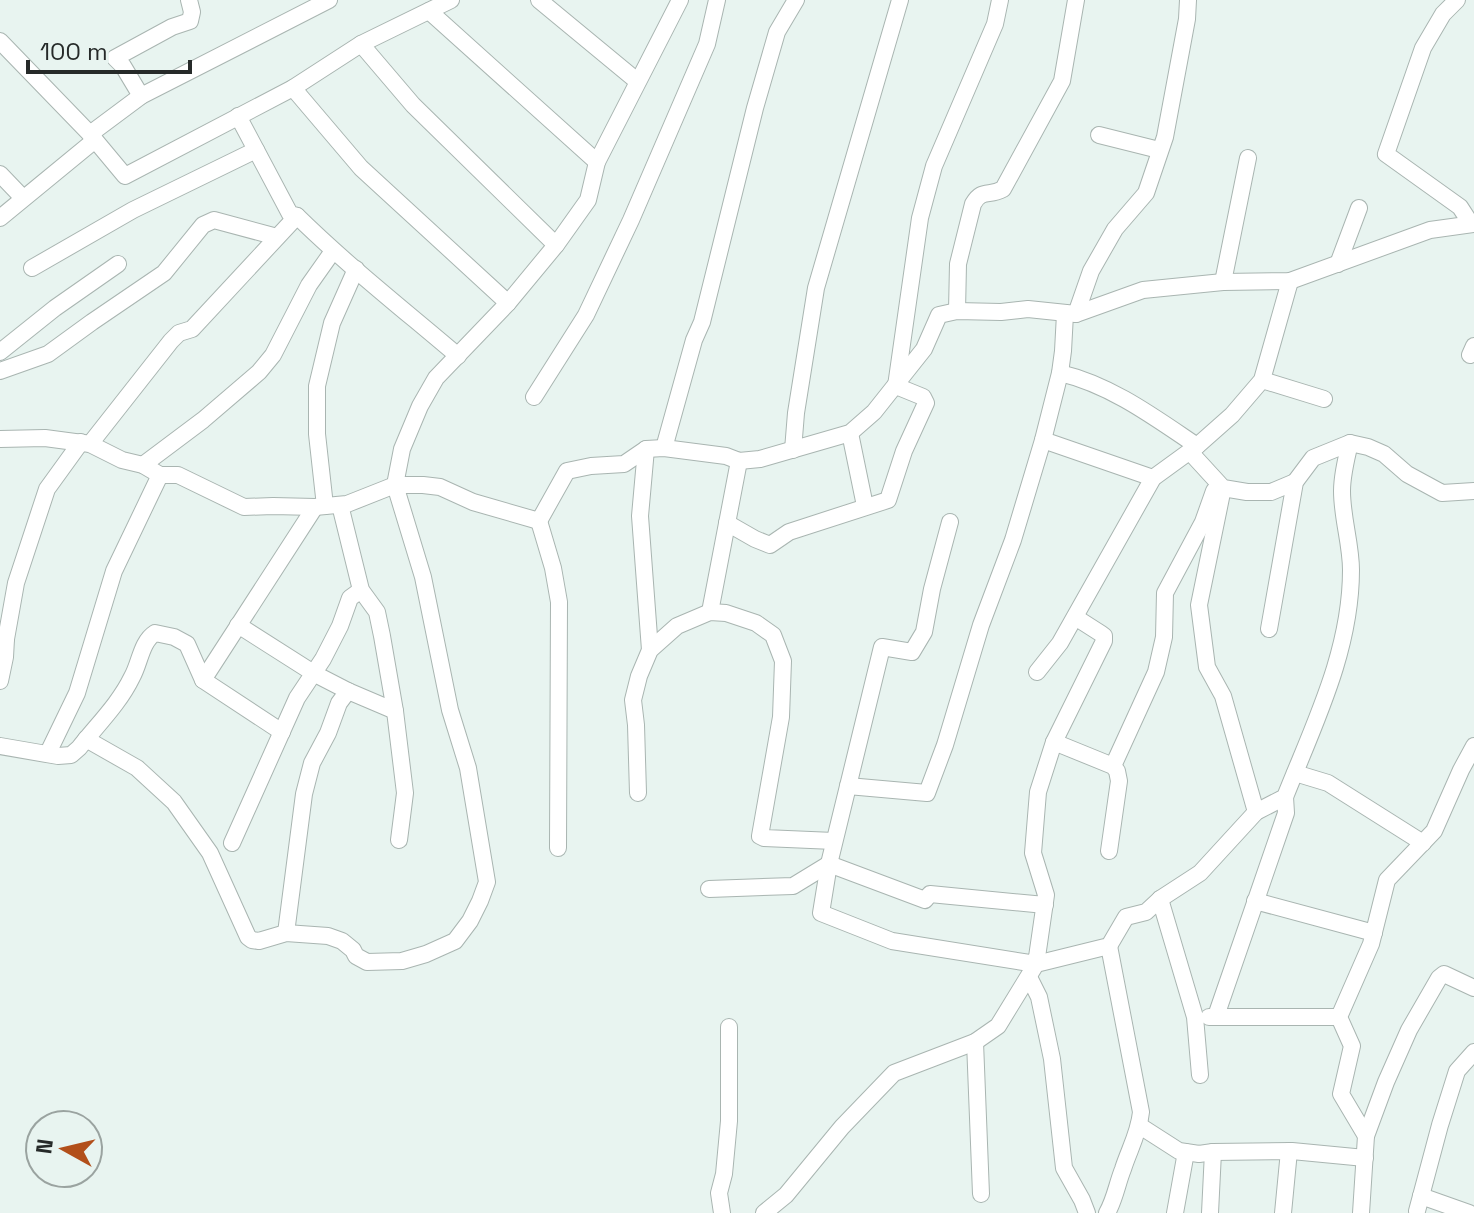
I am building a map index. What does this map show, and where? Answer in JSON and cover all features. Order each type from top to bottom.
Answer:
[{"type":"street","points":[[141,96],[115,58],[172,27],[190,21],[192,12],[189,0]]},
{"type":"street","points":[[0,218],[141,96],[329,0]]},
{"type":"street","points":[[0,41],[93,137],[125,176],[293,88],[361,44],[451,0]]},
{"type":"street","points":[[539,0],[637,81]]},
{"type":"street","points":[[86,739],[137,768],[174,802],[210,853],[252,940],[286,933],[328,936],[342,941],[356,956],[367,962],[402,961],[455,941],[470,921],[487,882],[468,768],[450,710],[423,577],[395,485],[402,449],[436,378],[508,303],[588,200],[597,162],[680,0]]},
{"type":"street","points":[[534,397],[586,315],[631,220],[707,44],[717,0]]},
{"type":"street","points":[[664,448],[694,340],[702,322],[777,32],[796,0]]},
{"type":"street","points":[[793,450],[816,288],[900,0]]},
{"type":"street","points":[[896,386],[920,218],[934,166],[995,24],[1000,0]]},
{"type":"street","points":[[957,311],[958,264],[973,204],[977,196],[1003,189],[1062,81],[1076,0]]},
{"type":"street","points":[[848,786],[927,793],[945,745],[981,625],[1013,540],[1043,440],[1060,373],[1070,314],[1115,229],[1146,193],[1165,137],[1188,0]]},
{"type":"street","points":[[558,848],[559,602],[548,547],[539,521],[567,471],[624,464],[646,449],[664,448],[726,456],[739,461],[760,459],[850,433],[874,412],[924,349],[939,315],[957,311],[1028,309],[1070,314],[1143,290],[1223,282],[1290,281],[1430,230],[1472,224],[1460,207],[1386,154],[1423,48],[1443,14],[1457,0]]},
{"type":"street","points":[[429,11],[597,162]]},
{"type":"street","points":[[361,44],[413,105],[556,245]]},
{"type":"street","points":[[293,88],[361,168],[508,303]]},
{"type":"street","points":[[238,116],[290,214],[297,216],[333,251],[458,356]]},
{"type":"street","points":[[1099,135],[1159,150]]},
{"type":"street","points":[[32,268],[133,210],[256,150]]},
{"type":"street","points":[[1223,282],[1248,158]]},
{"type":"street","points":[[0,174],[23,198]]},
{"type":"street","points":[[1338,264],[1359,208]]},
{"type":"street","points":[[0,681],[5,657],[3,641],[16,583],[47,489],[171,341],[179,333],[192,329],[297,216]]},
{"type":"street","points":[[0,371],[48,354],[164,273],[203,225],[214,220],[277,237]]},
{"type":"street","points":[[143,465],[203,420],[259,372],[273,355],[309,285],[333,251]]},
{"type":"street","points":[[0,352],[118,264]]},
{"type":"street","points":[[356,269],[332,323],[317,386],[317,434],[327,506],[361,590],[377,612],[395,711],[405,793],[399,840]]},
{"type":"street","points":[[1037,672],[1060,643],[1153,478],[1194,449],[1232,415],[1262,380],[1290,281]]},
{"type":"street","points":[[1060,373],[1081,378],[1126,399],[1194,449],[1220,485],[1247,492],[1271,492],[1295,482]]},
{"type":"street","points":[[1262,380],[1324,399]]},
{"type":"street","points":[[727,523],[770,545],[789,532],[888,500],[904,451],[926,403],[923,397],[896,386]]},
{"type":"street","points":[[850,433],[865,506]]},
{"type":"street","points":[[0,439],[45,438],[85,443],[122,460],[143,465],[160,475],[178,475],[244,507],[347,504],[395,485],[423,485],[440,487],[473,502],[539,521]]},
{"type":"street","points":[[1043,440],[1153,478]]},
{"type":"street","points":[[1216,1016],[1286,813],[1285,797],[1330,687],[1346,626],[1351,569],[1342,493],[1343,471],[1350,443]]},
{"type":"street","points":[[1269,629],[1295,482],[1313,458],[1350,443],[1384,454],[1407,474],[1442,493],[1474,491]]},
{"type":"street","points":[[646,449],[640,516],[650,650]]},
{"type":"street","points":[[710,612],[739,461]]},
{"type":"street","points":[[48,753],[77,693],[114,571],[160,475]]},
{"type":"street","points":[[1113,766],[1156,672],[1164,637],[1165,593],[1220,485]]},
{"type":"street","points":[[1220,485],[1199,605],[1207,667],[1223,696],[1256,812]]},
{"type":"street","points":[[203,680],[238,625],[327,506]]},
{"type":"street","points":[[950,522],[924,632],[912,652],[882,647],[834,841],[821,913],[892,941],[1033,971],[1109,946]]},
{"type":"street","points":[[232,843],[297,698],[315,674],[340,626],[350,598],[361,590]]},
{"type":"street","points":[[638,793],[633,700],[650,650],[677,626],[710,612],[726,613],[756,623],[773,635],[783,661],[781,717],[760,836],[834,841]]},
{"type":"street","points":[[764,1213],[786,1195],[842,1127],[894,1073],[975,1042],[998,1026],[1033,971],[1046,895],[1033,853],[1038,792],[1054,742],[1104,641],[1104,636],[1075,617]]},
{"type":"street","points":[[238,625],[315,674],[395,711]]},
{"type":"street","points":[[0,746],[58,756],[71,755],[124,693],[148,638],[155,633],[187,644],[203,680],[282,732]]},
{"type":"street","points":[[286,933],[304,794],[312,763],[339,703],[348,691]]},
{"type":"street","points":[[1054,742],[1113,766],[1117,771],[1119,781],[1109,851]]},
{"type":"street","points":[[1366,1136],[1341,1094],[1352,1046],[1339,1017],[1371,944],[1387,880],[1434,831],[1474,746]]},
{"type":"street","points":[[1295,773],[1328,783],[1423,843]]},
{"type":"street","points":[[1107,1213],[1140,1126],[1140,1105],[1109,946],[1126,917],[1146,912],[1200,873],[1256,812],[1285,797]]},
{"type":"street","points":[[829,864],[925,900],[930,894],[1045,905]]},
{"type":"street","points":[[709,889],[793,886],[829,864]]},
{"type":"street","points":[[1160,899],[1195,1017],[1200,1075]]},
{"type":"street","points":[[1255,901],[1374,933]]},
{"type":"street","points":[[1033,971],[1052,1059],[1064,1168],[1087,1213]]},
{"type":"street","points":[[1361,1213],[1366,1136],[1409,1030],[1444,974],[1474,988]]},
{"type":"street","points":[[1195,1017],[1339,1017]]},
{"type":"street","points":[[722,1213],[719,1193],[729,1121],[729,1027]]},
{"type":"street","points":[[975,1042],[981,1194]]},
{"type":"street","points":[[1469,1213],[1419,1203],[1457,1071],[1474,1052]]},
{"type":"street","points":[[1140,1126],[1179,1151],[1199,1154],[1289,1151],[1365,1158]]},
{"type":"street","points":[[1283,1213],[1289,1151]]},
{"type":"street","points":[[1175,1213],[1186,1152]]},
{"type":"street","points":[[1210,1213],[1213,1152]]}]
